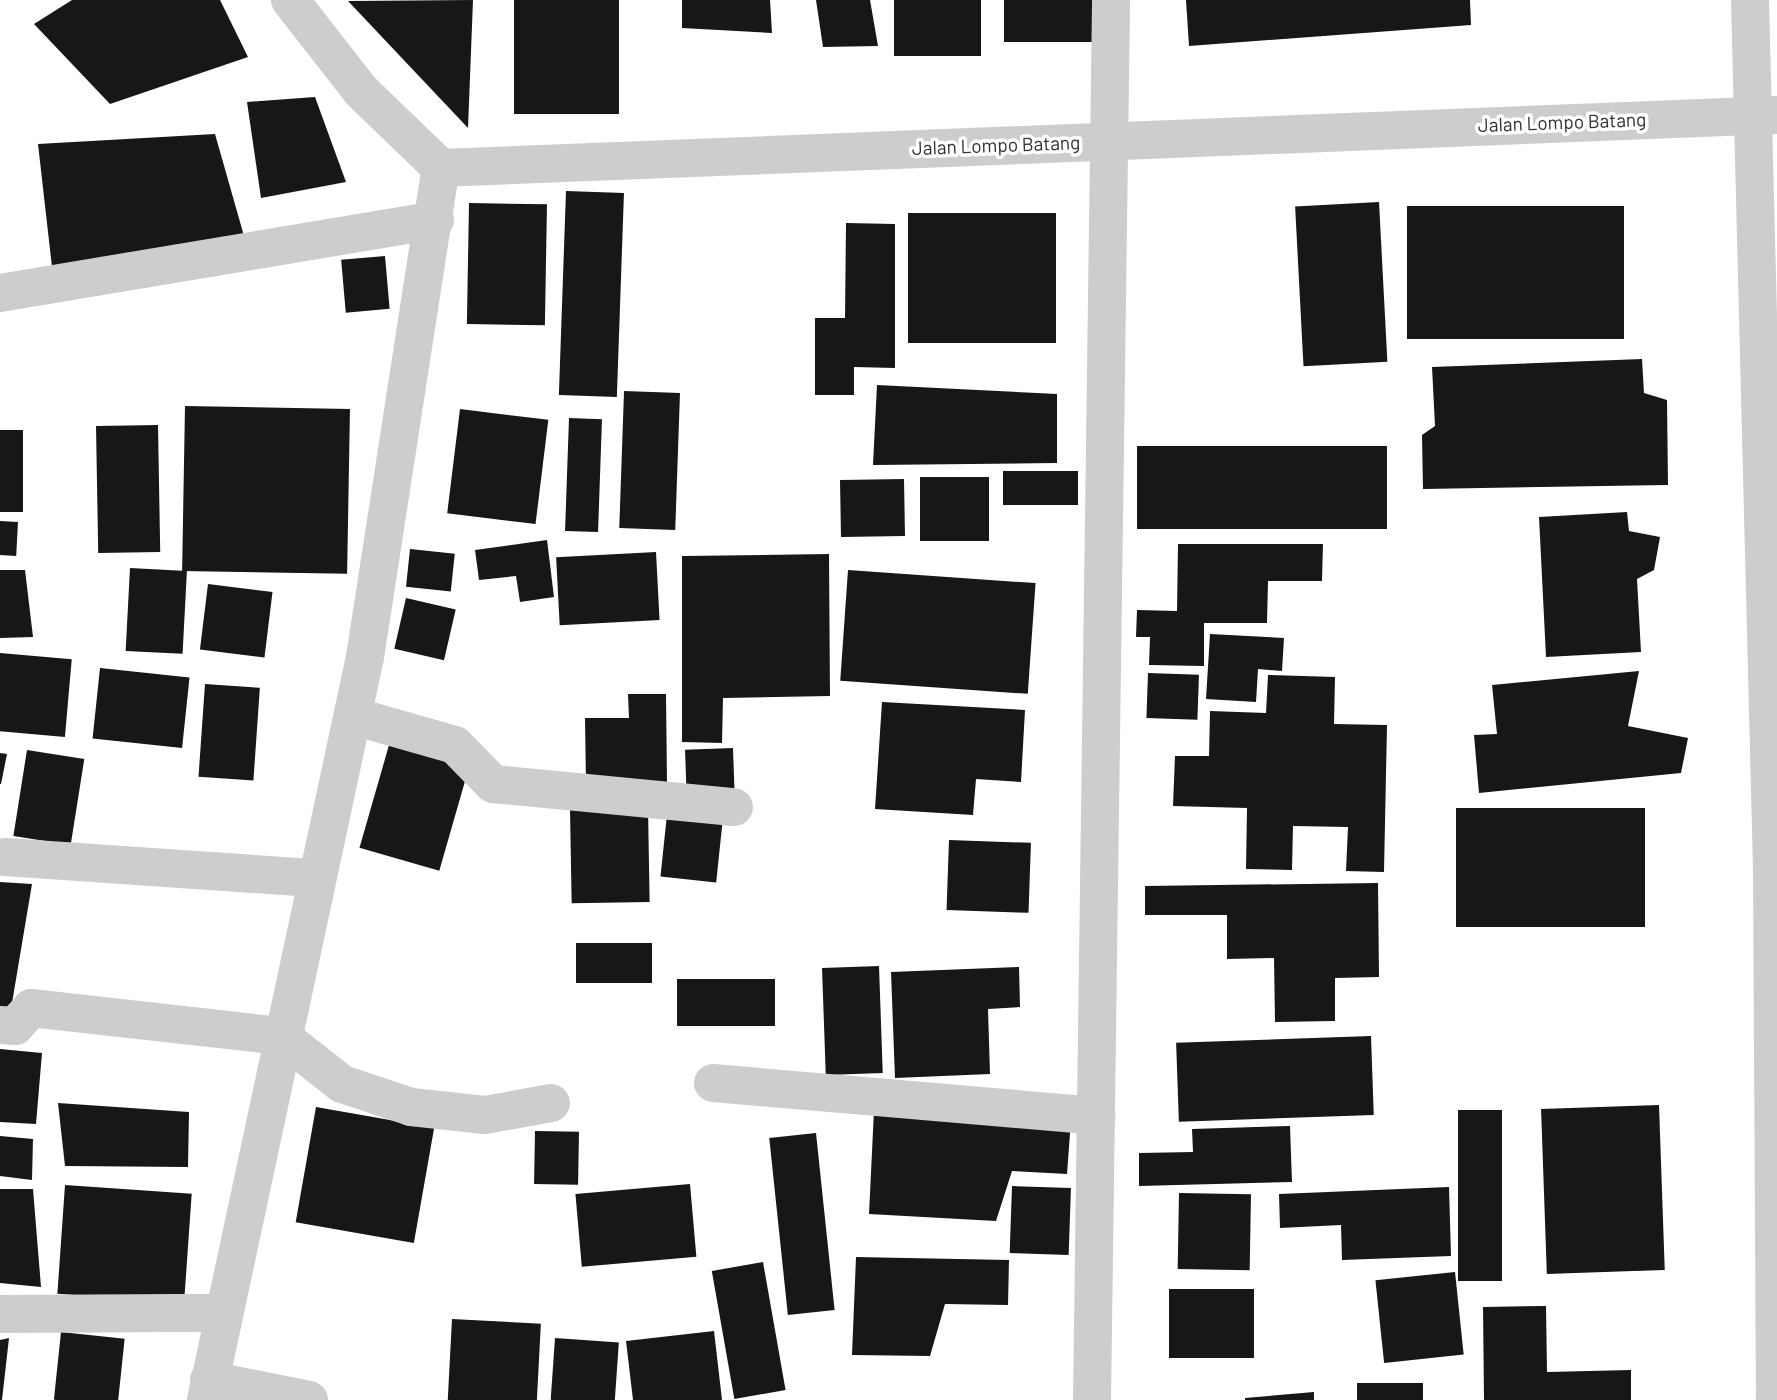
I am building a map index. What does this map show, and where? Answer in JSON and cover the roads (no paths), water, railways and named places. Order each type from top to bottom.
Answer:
[{"type":"street","points":[[290,0],[361,91],[441,168],[435,220],[353,716],[221,1313],[208,1390],[309,1400]]},
{"type":"street","points":[[1093,1400],[1111,0]]},
{"type":"street","points":[[1750,0],[1763,115],[1774,870],[1775,1400]]},
{"type":"street","name":"Jalan Lompo Batang","points":[[441,168],[1763,115]]},
{"type":"street","points":[[0,293],[435,220]]},
{"type":"street","points":[[353,716],[455,745],[494,784],[734,807]]},
{"type":"street","points":[[5,857],[316,878]]},
{"type":"street","points":[[0,1025],[15,1026],[32,1008],[281,1036],[342,1084],[411,1107],[485,1115],[551,1103]]},
{"type":"street","points":[[713,1083],[1097,1116]]},
{"type":"street","points":[[0,1314],[221,1313]]}]
